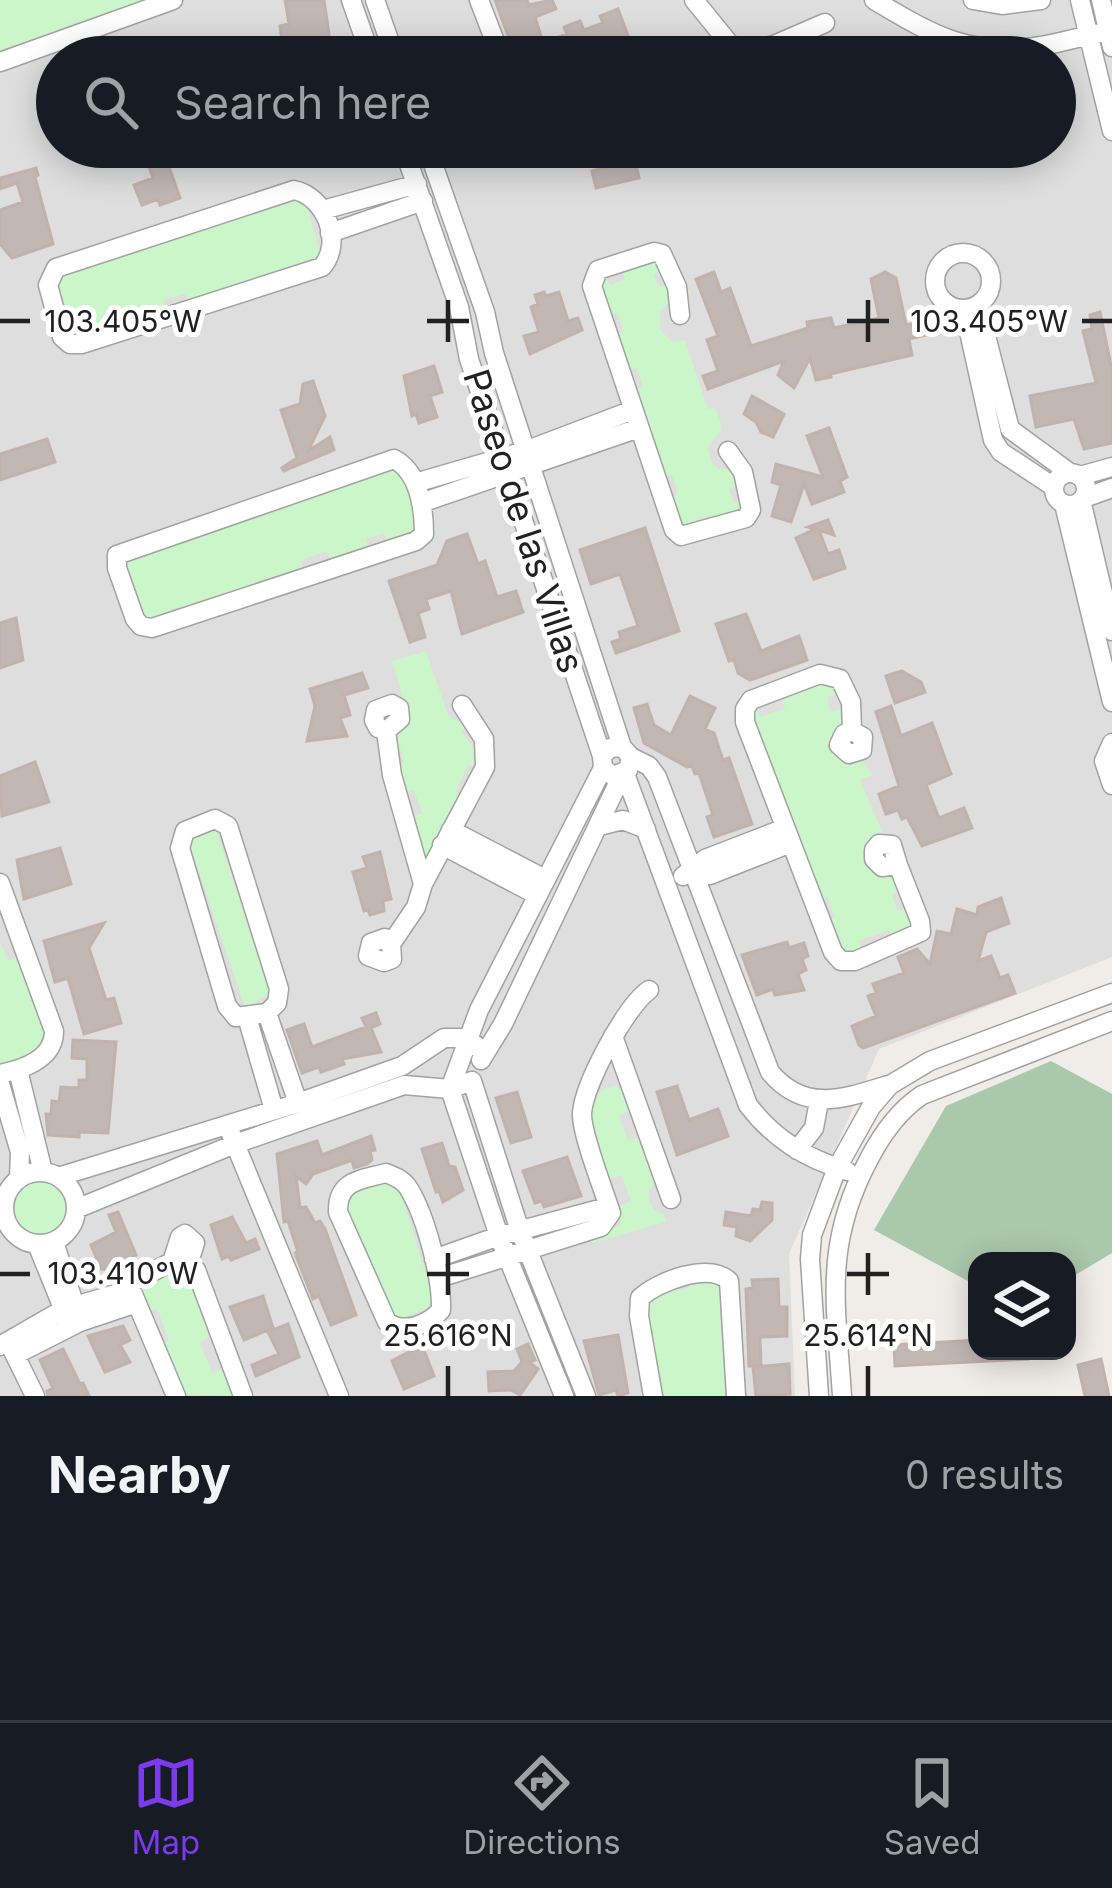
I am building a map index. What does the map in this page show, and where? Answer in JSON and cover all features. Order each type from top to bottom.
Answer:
[{"type":"street","points":[[73,36],[173,0]]},
{"type":"street","points":[[351,0],[364,36]]},
{"type":"street","points":[[374,0],[387,36]]},
{"type":"street","points":[[479,0],[493,36]]},
{"type":"street","points":[[694,0],[717,36]]},
{"type":"street","points":[[874,0],[939,36]]},
{"type":"street","points":[[973,0],[1002,5],[1041,0]]},
{"type":"street","points":[[1080,0],[1105,36]]},
{"type":"street","points":[[1101,0],[1112,131]]},
{"type":"street","points":[[793,36],[825,23]]},
{"type":"street","points":[[0,62],[36,49]]},
{"type":"street","name":"Paseo de las Villas","points":[[411,168],[459,307],[469,359],[504,467],[667,883],[748,1105],[763,1124],[797,1150],[860,1175]]},
{"type":"street","name":"Paseo de las Villas","points":[[434,168],[485,313],[617,763]]},
{"type":"street","points":[[294,190],[317,199],[323,210],[331,253],[322,267],[82,344],[70,344],[62,337],[48,285],[56,268],[294,190]]},
{"type":"street","points":[[323,210],[363,209],[420,193]]},
{"type":"street","points":[[330,233],[363,209]]},
{"type":"street","points":[[680,315],[677,287],[662,254],[654,252],[598,270],[593,278],[636,419],[674,530],[681,536],[746,518],[752,510],[743,472],[728,451]]},
{"type":"street","points":[[1071,497],[1086,489],[1075,475],[1010,429],[971,307],[993,440],[1001,452],[1071,497],[1112,488]]},
{"type":"street","points":[[415,483],[454,482],[636,419]]},
{"type":"street","points":[[384,460],[403,463],[415,483],[424,534],[416,541],[152,628],[141,626],[136,619],[117,568],[117,555],[127,549],[384,460]]},
{"type":"street","points":[[1112,467],[1060,476],[1071,497],[1112,631]]},
{"type":"street","points":[[421,503],[454,482]]},
{"type":"street","points":[[1071,497],[1112,702]]},
{"type":"street","points":[[852,730],[850,702],[840,679],[831,674],[752,700],[745,709],[745,722],[788,836],[833,952],[842,961],[855,962],[921,932],[898,865]]},
{"type":"street","points":[[391,944],[407,924],[485,767],[484,739],[462,705]]},
{"type":"street","points":[[386,730],[396,792],[423,884]]},
{"type":"street","points":[[1112,743],[1104,761],[1112,785]]},
{"type":"street","points":[[574,1392],[472,1081],[599,826],[617,763]]},
{"type":"street","points":[[574,1392],[506,1256],[450,1089],[479,1010],[541,887],[617,763]]},
{"type":"street","name":"Paseo de las Villas","points":[[617,763],[649,766],[657,777],[770,1072],[803,1099],[819,1101]]},
{"type":"street","points":[[215,820],[228,826],[278,988],[277,1003],[257,1015],[236,1017],[227,1006],[180,848],[185,831],[215,820]]},
{"type":"street","points":[[599,826],[623,820],[646,829]]},
{"type":"street","points":[[667,883],[692,872],[710,875],[743,853],[788,836]]},
{"type":"street","points":[[447,838],[541,887]]},
{"type":"street","points":[[0,883],[53,1031],[51,1050],[9,1072],[20,1120],[19,1178],[2,1202],[8,1240],[46,1243],[67,1232],[76,1209],[71,1190],[50,1174],[20,1120],[0,1084]]},
{"type":"street","points":[[436,1269],[469,1257],[499,1236],[523,1240],[573,1226],[596,1210],[610,1213],[582,1111],[613,1036],[634,1000],[649,990]]},
{"type":"street","points":[[797,1150],[814,1128],[819,1101],[890,1085],[930,1061],[1112,993]]},
{"type":"street","points":[[479,1010],[503,1024]]},
{"type":"street","points":[[257,1015],[280,1051],[298,1103]]},
{"type":"street","points":[[257,1015],[259,1058],[274,1110]]},
{"type":"street","points":[[842,1396],[834,1265],[841,1224],[860,1175],[906,1106],[944,1085],[1112,1021]]},
{"type":"street","points":[[721,1038],[750,1027]]},
{"type":"street","points":[[613,1036],[671,1199]]},
{"type":"street","points":[[19,1178],[50,1174],[298,1103],[402,1066],[444,1038],[468,1038],[484,1053]]},
{"type":"street","points":[[259,1058],[280,1051]]},
{"type":"street","points":[[76,1209],[236,1144],[404,1085],[450,1089],[472,1081]]},
{"type":"street","points":[[590,1088],[610,1082],[630,1084]]},
{"type":"street","points":[[890,1085],[906,1106]]},
{"type":"street","points":[[819,1396],[811,1247],[815,1220],[860,1125],[890,1085]]},
{"type":"street","points":[[227,1125],[339,1396]]},
{"type":"street","points":[[386,1173],[400,1178],[410,1190],[436,1269],[441,1310],[434,1318],[408,1329],[387,1322],[338,1212],[339,1193],[346,1184],[386,1173]]},
{"type":"street","points":[[469,1257],[506,1256],[523,1240]]},
{"type":"street","points":[[46,1243],[72,1316]]},
{"type":"street","points":[[35,1396],[8,1348],[72,1316],[133,1294],[181,1262],[196,1270],[243,1396]]},
{"type":"street","points":[[653,1396],[640,1298],[652,1287],[710,1271],[729,1281],[736,1396]]},
{"type":"street","points":[[133,1294],[176,1396]]},
{"type":"shaded area","points":[[0,0],[1112,0],[1112,957],[879,1049],[789,1254],[795,1396],[0,1396]]},
{"type":"green space","points":[[0,0],[163,0],[60,36],[36,36],[36,44],[0,57]]},
{"type":"green space","points":[[304,196],[321,256],[189,302],[185,294],[164,300],[165,311],[130,322],[126,313],[103,319],[105,330],[73,338],[68,330],[78,325],[73,313],[64,316],[54,276]]},
{"type":"green space","points":[[655,260],[661,270],[654,274],[659,287],[667,285],[673,300],[660,311],[660,330],[673,342],[685,340],[708,409],[715,408],[720,423],[708,448],[712,464],[738,469],[743,483],[729,489],[734,503],[743,500],[745,508],[714,524],[708,515],[695,521],[699,529],[684,533],[669,498],[678,493],[672,475],[663,476],[634,391],[643,386],[636,368],[627,371],[615,335],[624,331],[617,313],[609,316],[597,283],[606,276],[610,285],[625,279],[623,270]]},
{"type":"green space","points":[[395,463],[421,529],[388,544],[384,533],[366,539],[369,550],[332,562],[327,551],[301,560],[303,572],[150,622],[142,620],[123,557]]},
{"type":"green space","points":[[426,651],[448,715],[467,722],[461,731],[473,747],[481,743],[480,767],[468,765],[456,792],[463,799],[431,859],[423,861],[410,818],[422,813],[414,790],[403,793],[396,766],[404,762],[400,748],[393,750],[405,715],[392,661]]},
{"type":"green space","points":[[834,682],[839,694],[827,697],[831,712],[844,708],[848,723],[838,732],[873,775],[860,780],[884,836],[869,845],[900,874],[901,889],[892,895],[897,910],[908,907],[917,927],[894,940],[889,930],[859,941],[862,952],[842,957],[828,921],[835,917],[828,898],[822,899],[750,711],[757,709],[760,717],[785,709],[783,700]]},
{"type":"green space","points":[[215,827],[272,993],[245,1007],[188,841],[195,833]]},
{"type":"green space","points":[[0,941],[8,961],[19,957],[48,1038],[45,1049],[0,1067]]},
{"type":"green space","points":[[1051,1061],[1112,1094],[1112,1253],[1076,1275],[1076,1252],[968,1252],[968,1281],[874,1230],[946,1106]]},
{"type":"green space","points":[[615,1086],[623,1090],[631,1110],[619,1116],[628,1140],[640,1137],[657,1182],[649,1189],[651,1205],[664,1214],[666,1222],[592,1243],[590,1236],[620,1226],[620,1206],[631,1201],[622,1175],[609,1179],[591,1125],[593,1100]]},
{"type":"green space","points":[[42,1181],[61,1189],[69,1208],[61,1227],[42,1235],[23,1227],[15,1208],[23,1189]]},
{"type":"green space","points":[[392,1183],[400,1190],[433,1297],[428,1308],[402,1319],[391,1315],[346,1209],[347,1198],[357,1190]]},
{"type":"green space","points":[[174,1266],[189,1273],[210,1335],[200,1343],[212,1373],[223,1369],[234,1396],[183,1394],[161,1345],[169,1340],[157,1309],[147,1312],[138,1286]]},
{"type":"green space","points":[[710,1281],[719,1288],[725,1396],[660,1396],[645,1306],[652,1298]]},
{"type":"building","points":[[285,0],[324,0],[329,36],[281,36],[280,26],[289,24]]},
{"type":"building","points":[[495,0],[527,0],[529,5],[552,0],[556,9],[535,17],[541,36],[508,36]]},
{"type":"building","points":[[618,9],[628,36],[562,36],[567,34],[564,27],[580,21],[584,30],[603,23],[600,16]]},
{"type":"building","points":[[36,168],[53,244],[12,258],[0,244],[0,210],[23,202],[17,183],[0,189],[0,178]]},
{"type":"building","points":[[149,168],[169,168],[180,198],[142,205],[134,185],[153,178]]},
{"type":"building","points":[[637,168],[639,178],[596,188],[592,171]]},
{"type":"building","points":[[714,272],[721,292],[730,288],[751,346],[808,328],[807,322],[831,318],[834,328],[879,318],[871,279],[885,272],[896,278],[906,325],[927,321],[939,332],[909,339],[912,355],[831,377],[816,380],[810,358],[794,388],[778,375],[784,361],[708,389],[703,376],[718,371],[707,340],[718,336],[696,279]]},
{"type":"building","points":[[544,292],[546,296],[559,292],[568,321],[578,318],[582,330],[530,354],[524,336],[539,332],[531,307],[538,304],[535,295]]},
{"type":"building","points":[[1100,312],[1112,370],[1112,443],[1084,449],[1074,419],[1036,427],[1030,396],[1096,383],[1083,331],[1092,329],[1090,315]]},
{"type":"building","points":[[434,366],[442,392],[430,396],[437,417],[419,423],[416,414],[412,416],[404,376]]},
{"type":"building","points":[[313,381],[325,416],[308,451],[330,437],[334,450],[284,471],[297,458],[281,410],[300,404],[303,384]]},
{"type":"building","points":[[752,396],[784,414],[773,437],[744,414]]},
{"type":"building","points":[[829,428],[847,477],[840,481],[844,492],[812,504],[804,484],[791,522],[772,516],[781,485],[772,482],[776,464],[823,477],[807,436]]},
{"type":"building","points":[[47,439],[55,462],[0,480],[0,454]]},
{"type":"building","points":[[828,520],[834,535],[819,530],[828,554],[839,550],[845,568],[814,579],[796,538],[815,529],[808,527]]},
{"type":"building","points":[[645,528],[679,631],[616,653],[612,642],[621,639],[619,632],[638,626],[620,574],[591,584],[580,550]]},
{"type":"building","points":[[467,534],[478,564],[485,561],[497,597],[516,591],[523,612],[462,634],[451,591],[426,599],[429,609],[418,613],[425,637],[410,642],[389,581],[437,565],[447,541]]},
{"type":"building","points":[[746,614],[761,651],[799,636],[807,660],[750,680],[738,673],[716,624]]},
{"type":"building","points":[[16,618],[23,660],[0,668],[0,623]]},
{"type":"building","points":[[902,671],[921,682],[925,692],[895,703],[886,676]]},
{"type":"building","points":[[362,673],[368,688],[344,695],[350,715],[340,718],[347,736],[307,741],[315,706],[310,689]]},
{"type":"building","points":[[690,696],[715,708],[705,729],[714,733],[723,760],[729,758],[752,824],[714,837],[707,817],[713,815],[699,773],[644,743],[634,708],[647,704],[654,725],[671,735]]},
{"type":"building","points":[[891,706],[901,736],[932,723],[951,774],[926,785],[939,818],[964,808],[972,828],[922,846],[907,817],[902,819],[898,810],[886,814],[879,794],[899,786],[876,712]]},
{"type":"building","points":[[35,762],[49,802],[2,816],[0,776]]},
{"type":"building","points":[[60,848],[71,884],[24,899],[17,860]]},
{"type":"building","points":[[380,852],[391,899],[383,901],[384,911],[370,915],[364,911],[353,872],[367,868],[363,857]]},
{"type":"building","points":[[1001,898],[1009,923],[986,932],[978,961],[991,956],[1000,978],[1008,975],[1015,993],[863,1048],[859,1045],[852,1026],[876,1016],[868,996],[876,993],[873,984],[904,973],[898,957],[917,949],[930,964],[937,931],[951,934],[957,909],[977,915],[978,907]]},
{"type":"building","points":[[104,923],[89,948],[106,1000],[114,998],[121,1023],[84,1034],[68,978],[55,982],[44,941]]},
{"type":"building","points":[[787,942],[789,948],[804,943],[806,970],[798,974],[804,990],[775,995],[773,989],[757,995],[742,955]]},
{"type":"building","points":[[376,1013],[380,1024],[371,1028],[381,1052],[342,1059],[344,1064],[321,1072],[319,1067],[302,1073],[287,1030],[304,1024],[312,1047],[366,1027],[362,1018]]},
{"type":"building","points":[[73,1040],[116,1042],[108,1133],[48,1135],[46,1114],[51,1114],[52,1101],[59,1102],[61,1087],[79,1088],[79,1080],[87,1080],[87,1059],[72,1058]]},
{"type":"building","points":[[677,1086],[689,1120],[718,1109],[728,1136],[677,1155],[657,1092]]},
{"type":"building","points":[[517,1092],[531,1137],[511,1143],[496,1098]]},
{"type":"building","points":[[371,1136],[375,1150],[370,1151],[372,1160],[367,1164],[354,1168],[352,1160],[313,1174],[306,1184],[296,1176],[300,1208],[306,1207],[315,1223],[320,1221],[325,1229],[356,1315],[331,1325],[319,1296],[313,1299],[288,1221],[284,1222],[277,1154],[317,1141],[322,1155]]},
{"type":"building","points":[[442,1143],[463,1190],[443,1202],[422,1149]]},
{"type":"building","points":[[567,1157],[581,1196],[544,1207],[542,1201],[535,1203],[523,1171]]},
{"type":"building","points":[[762,1202],[772,1203],[772,1220],[750,1241],[736,1236],[737,1227],[724,1225],[726,1212],[751,1216]]},
{"type":"building","points":[[118,1212],[136,1255],[101,1269],[91,1245],[116,1232],[109,1215]]},
{"type":"building","points":[[232,1217],[246,1243],[255,1239],[259,1249],[222,1259],[211,1225]]},
{"type":"building","points":[[778,1279],[779,1307],[787,1307],[787,1336],[760,1337],[761,1366],[749,1366],[746,1289],[753,1288],[752,1280]]},
{"type":"building","points":[[263,1296],[273,1328],[244,1340],[230,1307]]},
{"type":"building","points":[[288,1324],[299,1357],[256,1376],[252,1365],[279,1354],[268,1332]]},
{"type":"building","points":[[123,1326],[130,1340],[120,1345],[130,1362],[105,1372],[88,1336]]},
{"type":"building","points":[[618,1335],[628,1393],[618,1396],[616,1390],[599,1395],[584,1341]]},
{"type":"building","points":[[968,1341],[968,1360],[1009,1360],[895,1366],[894,1345]]},
{"type":"building","points":[[528,1344],[535,1360],[529,1362],[538,1369],[520,1395],[511,1390],[489,1391],[488,1372],[514,1371],[522,1362],[517,1349]]},
{"type":"building","points":[[422,1345],[434,1376],[404,1389],[392,1361]]},
{"type":"building","points":[[63,1349],[89,1396],[48,1396],[53,1388],[40,1360]]},
{"type":"building","points":[[1101,1359],[1109,1396],[1085,1396],[1078,1365]]},
{"type":"building","points":[[789,1364],[790,1394],[756,1396],[753,1367]]}]
